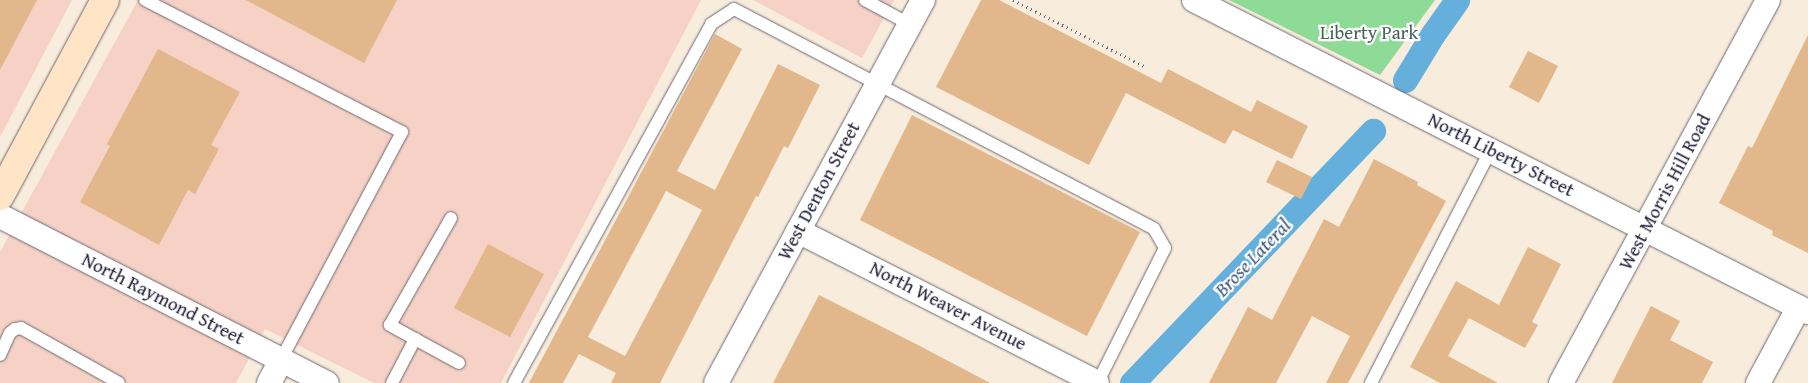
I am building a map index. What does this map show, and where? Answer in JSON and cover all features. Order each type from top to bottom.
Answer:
[{"type":"main road","points":[[0,196],[105,0]]},
{"type":"street","name":"West Denton Street","points":[[716,383],[923,0]]},
{"type":"street","name":"North Liberty Street","points":[[1194,0],[1803,310]]},
{"type":"street","name":"West Morris Hill Road","points":[[1562,383],[1768,0]]},
{"type":"street","name":"North Raymond Street","points":[[0,216],[327,383]]},
{"type":"street","name":"North Weaver Avenue","points":[[798,231],[1097,383]]},
{"type":"street","points":[[1758,383],[1803,310]]},
{"type":"street","points":[[269,383],[281,360]]},
{"type":"lane","points":[[145,0],[402,132],[281,360]]},
{"type":"lane","points":[[865,0],[909,24]]},
{"type":"lane","points":[[514,383],[711,24],[734,9],[1154,229],[1165,248],[1097,383]]},
{"type":"lane","points":[[1371,383],[1491,150]]},
{"type":"lane","points":[[451,218],[390,325],[460,363]]},
{"type":"lane","points":[[0,355],[10,333],[15,329],[21,328],[119,383]]},
{"type":"lane","points":[[392,383],[415,339]]},
{"type":"path","points":[[1012,0],[1144,66]]},
{"type":"shaded area","points":[[0,0],[72,0],[0,137]]},
{"type":"shaded area","points":[[138,0],[701,0],[501,383],[374,383],[265,329],[236,383],[0,383],[0,252]]},
{"type":"shaded area","points":[[753,0],[894,0],[862,58]]},
{"type":"green space","name":"Liberty Park","points":[[1229,0],[1435,0],[1380,75]]},
{"type":"building","points":[[0,0],[37,0],[0,70]]},
{"type":"building","points":[[246,0],[397,0],[364,63]]},
{"type":"building","points":[[981,0],[999,0],[1161,83],[1168,69],[1251,112],[1257,100],[1308,126],[1292,159],[1233,130],[1225,144],[1126,93],[1089,165],[936,87]]},
{"type":"building","points":[[715,34],[742,49],[677,171],[715,190],[778,64],[820,85],[788,148],[784,146],[758,197],[756,196],[660,383],[611,383],[616,373],[579,354],[563,383],[529,383]],"holes":[[[666,191],[702,210],[625,356],[588,337]]]},
{"type":"building","points":[[1808,35],[1808,253],[1772,235],[1773,231],[1719,203],[1748,146],[1752,148]]},
{"type":"building","points":[[158,49],[240,92],[211,145],[219,149],[195,194],[188,190],[159,245],[80,202],[110,146],[107,144]]},
{"type":"building","points":[[1528,51],[1558,66],[1539,103],[1509,87]]},
{"type":"building","points":[[912,115],[1140,232],[1087,336],[860,220]]},
{"type":"building","points":[[1374,159],[1418,182],[1417,185],[1446,201],[1348,383],[1326,383],[1350,336],[1312,316],[1276,383],[1209,383],[1248,307],[1272,320],[1324,219],[1339,227]]},
{"type":"building","points":[[1277,160],[1312,177],[1301,199],[1266,182]]},
{"type":"building","points":[[488,244],[544,274],[510,337],[454,308]]},
{"type":"building","points":[[1528,247],[1561,264],[1532,322],[1538,325],[1525,348],[1469,318],[1448,356],[1498,383],[1440,383],[1410,367],[1456,281],[1499,305]]},
{"type":"building","points":[[819,295],[918,345],[990,383],[773,383]]},
{"type":"building","points":[[1651,306],[1680,321],[1670,340],[1713,362],[1702,383],[1612,383]]},
{"type":"waterway","name":"Brose Lateral","points":[[1405,80],[1433,34],[1457,0]]},
{"type":"waterway","name":"Brose Lateral","points":[[1132,383],[1373,131]]}]
